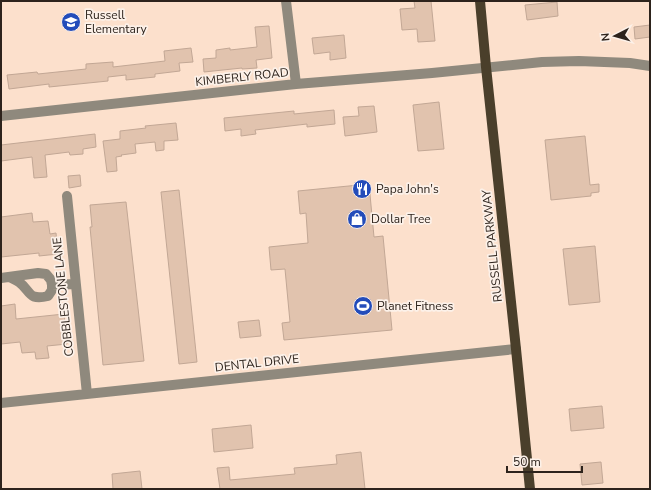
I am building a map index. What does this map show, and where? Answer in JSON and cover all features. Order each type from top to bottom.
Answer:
[{"type":"main road","name":"RUSSELL PARKWAY","points":[[480,1],[530,489]]},
{"type":"street","points":[[286,1],[296,84]]},
{"type":"street","name":"KIMBERLY ROAD","points":[[1,116],[296,84],[542,62],[579,60],[630,63],[650,66]]},
{"type":"street","name":"COBBLESTONE LANE","points":[[66,196],[86,394]]},
{"type":"street","points":[[38,272],[46,274],[51,280],[52,290],[48,296],[40,298],[31,296],[19,282],[6,277],[38,272]]},
{"type":"street","points":[[52,284],[75,284]]},
{"type":"street","name":"DENTAL DRIVE","points":[[1,403],[516,348]]},
{"type":"building","points":[[414,1],[431,1],[435,41],[418,42],[417,29],[402,30],[400,9],[415,8]]},
{"type":"building","points":[[557,2],[558,16],[527,20],[525,5]]},
{"type":"building","points":[[650,25],[650,37],[635,39],[634,27]]},
{"type":"building","points":[[269,26],[272,58],[256,60],[257,68],[204,72],[203,59],[216,58],[216,50],[257,47],[255,27]]},
{"type":"building","points":[[344,35],[346,58],[330,60],[330,52],[314,54],[312,38]]},
{"type":"building","points":[[191,48],[193,62],[179,63],[180,71],[155,74],[155,77],[126,80],[126,75],[108,77],[108,81],[49,87],[49,84],[9,89],[7,75],[37,72],[38,74],[86,69],[86,64],[113,62],[113,67],[165,61],[164,51]]},
{"type":"building","points":[[439,102],[444,149],[418,151],[413,105]]},
{"type":"building","points":[[374,106],[377,132],[345,136],[343,117],[359,116],[358,107]]},
{"type":"building","points":[[334,110],[335,124],[307,127],[307,124],[255,130],[256,134],[241,136],[241,129],[225,131],[224,118],[294,111],[294,114]]},
{"type":"building","points":[[176,123],[178,140],[164,141],[164,150],[156,151],[155,142],[135,144],[136,153],[116,157],[117,171],[107,172],[103,141],[120,139],[120,131],[146,128],[145,126]]},
{"type":"building","points":[[95,134],[96,147],[83,149],[83,154],[70,155],[69,152],[45,155],[47,177],[34,178],[32,157],[1,161],[1,145]]},
{"type":"building","points":[[585,136],[590,185],[599,184],[599,192],[591,193],[591,196],[551,200],[545,140]]},
{"type":"building","points":[[80,175],[81,186],[69,188],[68,176]]},
{"type":"building","points":[[369,184],[374,237],[383,236],[392,330],[284,340],[282,323],[290,322],[285,269],[271,270],[269,247],[308,243],[306,213],[300,214],[298,191]]},
{"type":"building","points":[[179,190],[197,362],[179,364],[161,192]]},
{"type":"building","points":[[126,202],[144,361],[103,365],[90,227],[92,227],[90,205]]},
{"type":"building","points":[[32,213],[33,222],[48,221],[50,234],[56,233],[58,254],[39,256],[39,253],[1,257],[1,217]]},
{"type":"building","points":[[595,246],[600,302],[569,305],[563,249]]},
{"type":"building","points":[[15,304],[16,319],[64,314],[67,344],[47,346],[49,358],[36,359],[35,352],[22,353],[20,342],[1,344],[1,306]]},
{"type":"building","points":[[259,320],[261,336],[240,338],[238,322]]},
{"type":"building","points":[[602,406],[604,428],[571,431],[569,409]]},
{"type":"building","points":[[251,425],[253,448],[214,452],[212,429]]},
{"type":"building","points":[[361,452],[365,489],[220,489],[217,468],[229,467],[230,480],[295,474],[294,468],[337,464],[336,455]]},
{"type":"building","points":[[601,462],[603,483],[582,485],[580,464]]},
{"type":"building","points":[[140,471],[142,489],[113,489],[112,474]]},
{"type":"place","name":"Russell Elementary","points":[[71,22]]},
{"type":"place","name":"Papa John's","points":[[362,189]]},
{"type":"place","name":"Dollar Tree","points":[[357,219]]},
{"type":"place","name":"Planet Fitness","points":[[363,306]]}]
